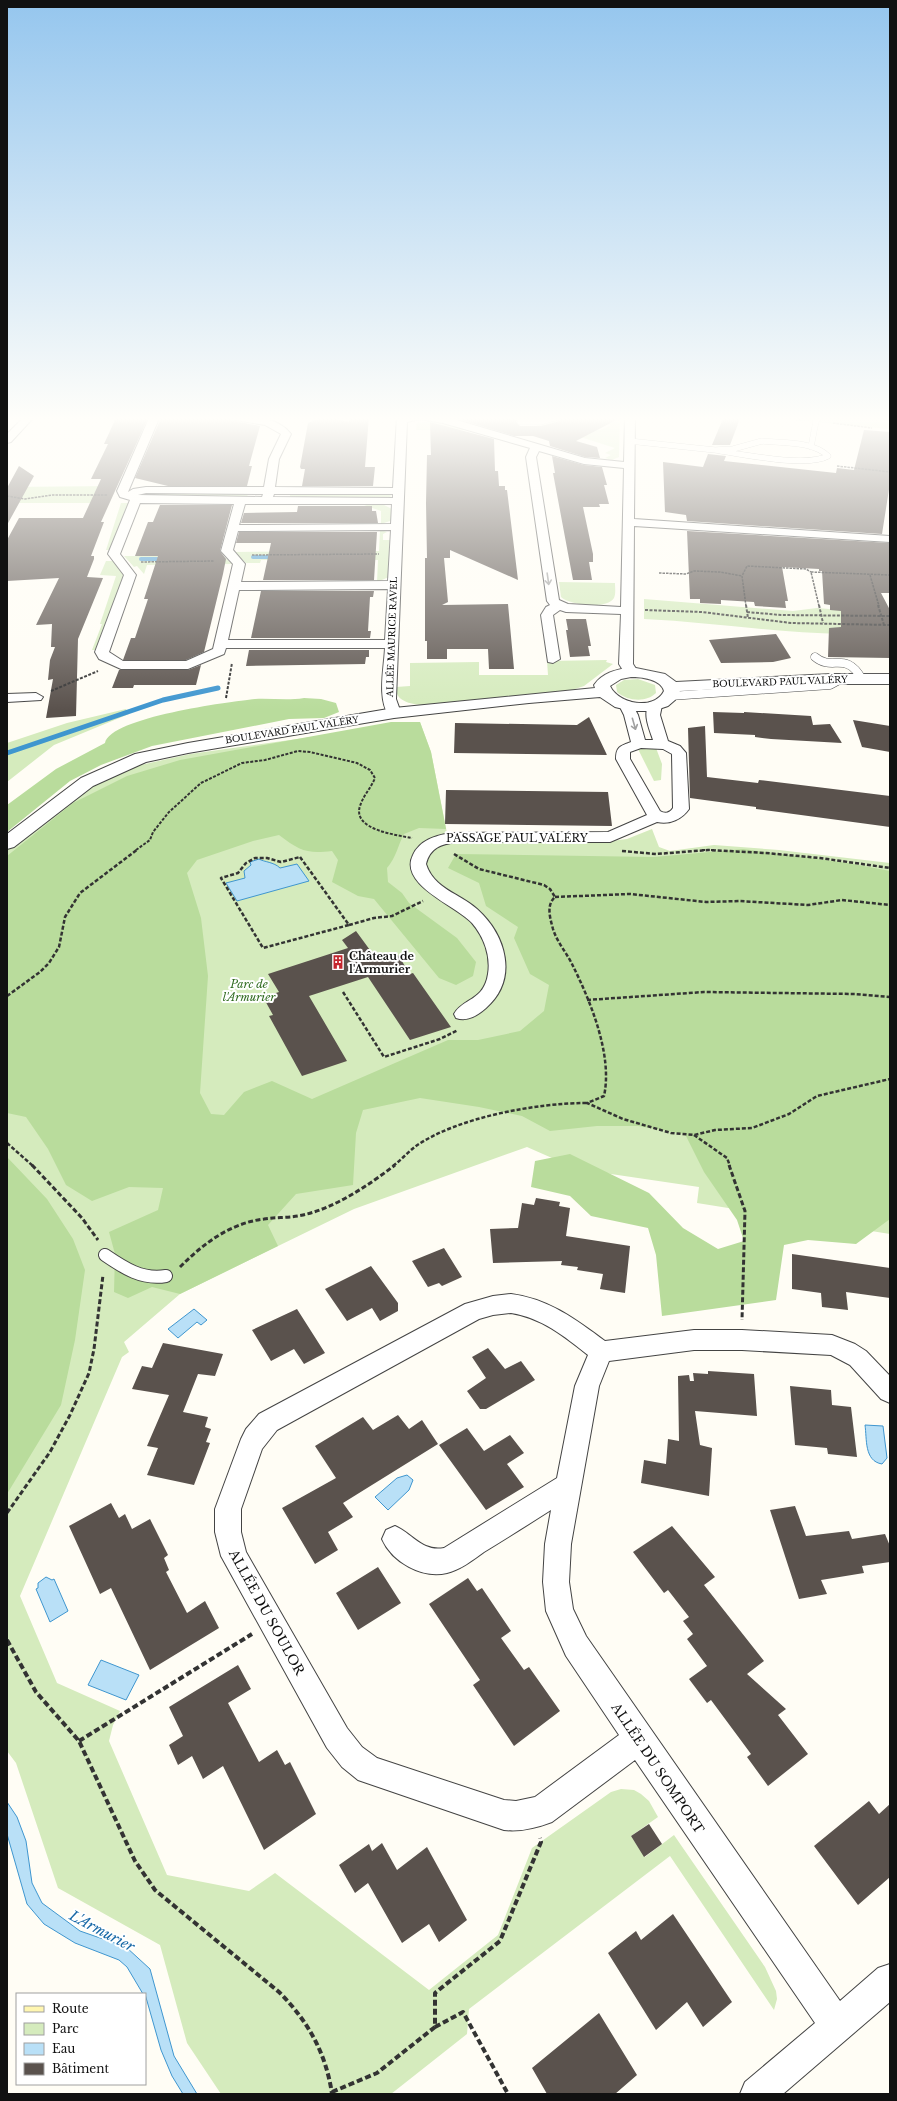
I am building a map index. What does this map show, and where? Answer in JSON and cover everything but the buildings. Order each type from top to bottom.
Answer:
[{"type":"street","points":[[126,514],[114,554],[130,575],[102,652],[104,656],[122,665],[188,664],[217,652],[239,564],[227,552],[236,514]]},
{"type":"street","name":"ALLÉE MAURICE RAVEL","points":[[394,713],[389,699],[397,514]]},
{"type":"street","points":[[539,514],[551,596],[554,602],[570,608],[627,611]]},
{"type":"street","points":[[629,514],[626,664],[631,672]]},
{"type":"street","points":[[629,522],[890,539]]},
{"type":"street","points":[[233,528],[397,527]]},
{"type":"street","points":[[234,586],[394,585]]},
{"type":"street","points":[[553,659],[548,616],[550,610],[559,605]]},
{"type":"street","points":[[220,644],[391,644]]},
{"type":"street","points":[[631,672],[656,676],[666,681],[670,692],[663,702],[641,707],[626,705],[608,698],[603,692],[602,685],[607,678],[617,674],[631,672]]},
{"type":"street","name":"BOULEVARD PAUL VALÉRY","points":[[670,692],[841,679],[890,679]]},
{"type":"street","name":"BOULEVARD PAUL VALÉRY","points":[[7,843],[87,782],[132,761],[188,748],[394,713],[529,698],[603,692]]},
{"type":"street","points":[[7,698],[36,697]]},
{"type":"street","points":[[626,705],[631,715],[639,744]]},
{"type":"street","points":[[655,705],[653,715],[661,744]]},
{"type":"street","name":"PASSAGE PAUL VALÉRY","points":[[463,1021],[472,1010],[488,996],[496,978],[499,964],[494,944],[477,919],[463,906],[435,890],[421,874],[419,860],[425,841],[458,837],[610,837],[657,816],[671,817],[679,813],[681,809],[679,753],[671,747],[661,744],[639,744],[626,748],[622,754],[649,808],[657,816]]},
{"type":"street","name":"ALLÉE DU SOULOR","points":[[601,1352],[565,1324],[540,1309],[516,1304],[494,1305],[473,1312],[268,1422],[255,1437],[250,1448],[228,1509],[227,1520],[229,1538],[234,1556],[337,1738],[360,1765],[407,1784],[504,1815],[529,1814],[551,1804],[638,1739]]},
{"type":"street","points":[[601,1352],[694,1340],[742,1340],[832,1345],[842,1349],[863,1363],[890,1392]]},
{"type":"street","name":"ALLÉE DU SOMPORT","points":[[601,1352],[586,1386],[558,1544],[556,1582],[560,1612],[576,1646],[638,1739],[836,2025]]},
{"type":"street","points":[[395,1539],[411,1552],[426,1561],[448,1560],[568,1485]]},
{"type":"street","points":[[757,2094],[836,2025],[887,1988]]},
{"type":"lane","points":[[815,657],[822,662],[850,664],[856,667],[862,679]]},
{"type":"lane","points":[[105,1255],[142,1276],[155,1279],[166,1276]]},
{"type":"path","points":[[120,562],[219,561],[246,555],[396,554]]},
{"type":"path","points":[[748,618],[742,576],[748,566],[806,569],[812,572],[890,575]]},
{"type":"path","points":[[659,573],[686,574],[694,571],[720,572],[742,576]]},
{"type":"path","points":[[812,572],[823,623]]},
{"type":"path","points":[[870,575],[884,625]]},
{"type":"path","points":[[627,611],[644,610],[702,612],[791,623],[890,625]]},
{"type":"path","points":[[747,612],[781,615],[821,614],[890,616]]},
{"type":"path","points":[[49,692],[106,668],[114,661]]},
{"type":"path","points":[[226,698],[228,681]]},
{"type":"path","points":[[7,996],[40,972],[49,963],[59,947],[65,916],[80,893],[150,840],[162,821],[191,791],[201,783],[242,763],[265,760],[298,751],[310,752],[356,763],[370,770],[375,778],[372,789],[360,807],[359,818],[362,823],[377,829],[447,847],[454,854],[479,869],[544,885],[550,889],[555,897]]},
{"type":"path","points":[[620,851],[656,854],[708,850],[766,852],[890,868]]},
{"type":"path","points":[[454,854],[460,853]]},
{"type":"path","points":[[349,926],[300,857],[282,862],[267,858],[255,858],[246,863],[238,873],[221,878],[263,948],[349,926],[374,918],[392,916],[419,904],[428,897]]},
{"type":"path","points":[[166,1276],[178,1270],[192,1255],[219,1234],[246,1223],[262,1219],[303,1215],[316,1211],[357,1192],[394,1166],[416,1146],[448,1128],[472,1120],[559,1103],[587,1103],[604,1096],[608,1087],[608,1073],[603,1048],[573,964],[557,939],[553,928],[549,910],[550,903],[555,897],[630,894],[674,900],[706,902],[739,901],[808,905],[842,900],[890,905]]},
{"type":"path","points":[[343,992],[384,1057],[440,1039],[463,1021]]},
{"type":"path","points":[[587,1000],[704,992],[890,997]]},
{"type":"path","points":[[587,1103],[623,1119],[671,1133],[694,1135],[715,1130],[752,1128],[790,1114],[817,1096],[890,1079]]},
{"type":"path","points":[[694,1135],[727,1158],[745,1211],[742,1340]]},
{"type":"path","points":[[7,1143],[33,1166],[82,1218],[100,1242],[105,1255],[94,1349],[89,1373],[70,1415],[50,1452],[7,1513]]},
{"type":"path","points":[[79,1741],[272,1623]]},
{"type":"path","points":[[7,1640],[36,1692],[79,1741],[135,1861],[155,1890],[279,1992],[295,2007],[308,2025],[316,2042],[328,2074],[332,2093],[377,2073],[435,2027],[463,2012],[508,2094]]},
{"type":"path","points":[[435,2027],[435,1993],[500,1941],[541,1842],[529,1814]]},
{"type":"green space","points":[[117,514],[125,514],[110,550],[106,550]]},
{"type":"green space","points":[[381,514],[392,514],[393,520],[381,524]]},
{"type":"green space","points":[[380,530],[387,532],[383,534],[383,540],[391,540],[389,577],[377,582],[378,560],[261,560],[260,563],[246,563],[234,552],[379,551]]},
{"type":"green space","points":[[220,553],[232,564],[147,565],[144,574],[137,566],[134,567],[124,556],[177,556]]},
{"type":"green space","points":[[106,561],[114,561],[125,574],[97,650],[92,650],[102,624],[100,624],[116,576],[100,575]]},
{"type":"green space","points":[[559,582],[615,583],[615,596],[610,602],[604,604],[579,604],[565,600],[561,597]]},
{"type":"green space","points":[[644,599],[793,611],[817,608],[864,612],[843,634],[818,633],[644,619]]},
{"type":"green space","points":[[607,660],[606,662],[613,664],[584,686],[572,690],[422,705],[404,701],[396,692],[396,687],[410,686],[410,663],[479,662],[479,675],[548,675],[547,661]]},
{"type":"green space","points":[[638,679],[655,685],[656,693],[647,698],[636,700],[621,695],[617,692],[616,685],[624,680]]},
{"type":"green space","points":[[255,699],[321,699],[336,703],[339,712],[324,718],[289,719],[152,746],[101,765],[70,781],[7,832],[7,805],[56,769],[105,743],[112,734],[127,726],[148,718],[172,712],[221,703]]},
{"type":"green space","points":[[126,709],[129,714],[54,745],[7,782],[7,743],[67,723]]},
{"type":"green space","name":"Parc de l'Armurier","points":[[391,722],[420,722],[431,752],[446,829],[419,828],[404,834],[395,856],[387,868],[388,882],[402,893],[409,903],[457,938],[476,962],[473,976],[456,985],[439,978],[374,899],[358,896],[332,882],[338,860],[332,851],[316,852],[304,850],[293,845],[279,835],[253,841],[197,860],[187,873],[201,918],[208,976],[200,1093],[211,1114],[224,1115],[244,1092],[272,1081],[312,1099],[448,1040],[478,1040],[520,1031],[544,1011],[549,985],[530,974],[514,938],[518,927],[486,906],[479,883],[448,868],[456,854],[654,857],[743,849],[848,863],[890,871],[890,1219],[856,1244],[808,1240],[784,1245],[776,1300],[662,1316],[656,1255],[648,1228],[591,1216],[570,1196],[531,1187],[535,1161],[570,1154],[649,1193],[683,1228],[718,1249],[744,1241],[737,1220],[704,1172],[685,1134],[638,1126],[597,1126],[550,1131],[522,1116],[479,1107],[420,1098],[363,1110],[356,1133],[353,1185],[296,1194],[268,1225],[278,1246],[180,1294],[152,1287],[128,1298],[114,1292],[115,1254],[109,1232],[158,1210],[163,1188],[129,1187],[92,1201],[66,1185],[48,1149],[26,1117],[7,1113],[7,856],[73,803],[127,776],[180,760]]},
{"type":"green space","name":"Parc de l'Armurier","points":[[420,722],[431,752],[449,843],[460,841],[611,841],[627,839],[652,829],[659,847],[670,851],[714,845],[779,850],[890,863],[890,1234],[697,1203],[699,1187],[577,1169],[527,1147],[354,1209],[180,1294],[124,1342],[129,1352],[122,1357],[20,1596],[57,1683],[120,1711],[113,1725],[109,1741],[167,1875],[249,1891],[275,1873],[429,1990],[498,1935],[532,1848],[611,1792],[621,1789],[634,1790],[649,1801],[658,1817],[631,1836],[645,1857],[674,1835],[765,1967],[776,1991],[777,1999],[774,2010],[670,1856],[469,2009],[467,2034],[391,2094],[221,2094],[187,2043],[160,1945],[58,1888],[16,1763],[7,1751],[7,850],[61,806],[93,785],[136,766],[190,754]]},
{"type":"green space","points":[[656,748],[662,764],[661,780],[654,781],[638,749]]},
{"type":"green space","points":[[7,1157],[47,1199],[73,1239],[85,1270],[75,1340],[61,1405],[7,1494]]},
{"type":"water","points":[[259,859],[275,864],[280,868],[297,864],[309,881],[237,901],[226,883],[245,878],[244,871],[251,865],[250,862]]},
{"type":"water","points":[[194,1309],[207,1320],[201,1325],[197,1322],[178,1338],[168,1329]]},
{"type":"water","points":[[865,1425],[883,1426],[887,1458],[882,1464],[872,1459],[869,1454]]},
{"type":"water","points":[[407,1475],[413,1480],[409,1490],[388,1510],[375,1497],[397,1478]]},
{"type":"water","points":[[46,1577],[52,1580],[54,1579],[68,1611],[50,1622],[36,1589],[38,1588],[38,1583]]},
{"type":"water","points":[[101,1660],[139,1675],[126,1700],[88,1685]]},
{"type":"water","points":[[7,1802],[17,1817],[26,1841],[32,1883],[42,1903],[80,1931],[126,1947],[150,1969],[174,2056],[197,2094],[183,2094],[172,2076],[161,2050],[146,1993],[142,1993],[127,1967],[119,1960],[75,1943],[44,1924],[27,1904],[7,1834]]},
{"type":"waterway","points":[[253,557],[276,557]]},
{"type":"waterway","points":[[141,559],[165,559]]},
{"type":"waterway","points":[[7,753],[163,700],[218,688]]},
{"type":"place","name":"Château de l'Armurier","points":[[338,962]]},
{"type":"water label","name":"L'Armurier","points":[[102,1931]]}]
